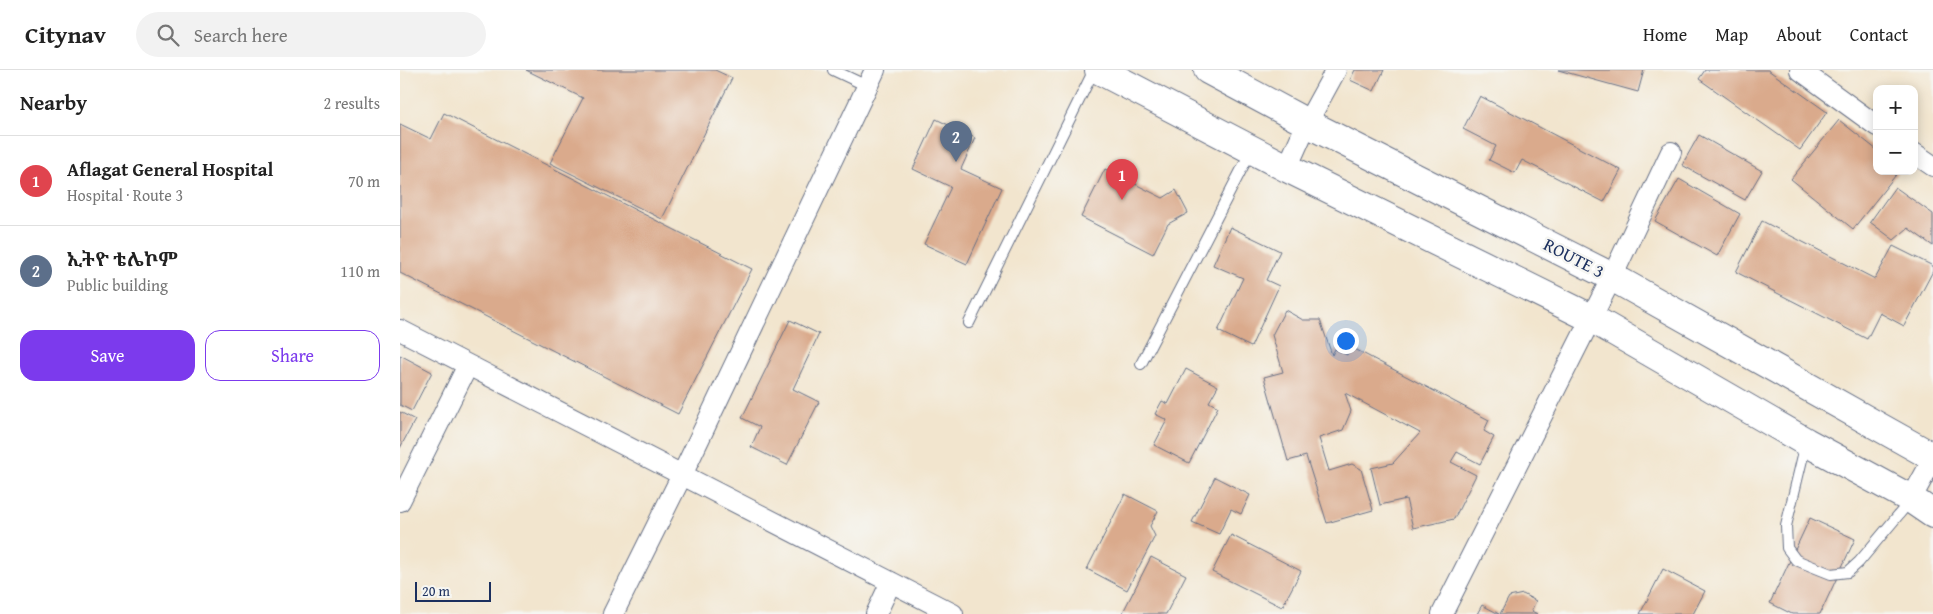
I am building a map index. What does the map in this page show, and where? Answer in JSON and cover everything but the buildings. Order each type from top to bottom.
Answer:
[{"type":"main road","points":[[1099,70],[1287,168],[1591,318],[1922,507]]},
{"type":"main road","name":"ROUTE 3","points":[[1208,70],[1307,123],[1612,277],[1933,458]]},
{"type":"street","points":[[1287,168],[1307,123],[1336,70]]},
{"type":"street","points":[[1800,70],[1873,123]]},
{"type":"street","points":[[613,614],[682,475],[871,78]]},
{"type":"street","points":[[1442,614],[1612,277],[1671,152]]},
{"type":"street","points":[[1918,156],[1933,166]]},
{"type":"street","points":[[400,330],[954,614]]},
{"type":"street","points":[[400,501],[468,365]]},
{"type":"street","points":[[1922,507],[1933,458]]},
{"type":"street","points":[[876,614],[892,582]]},
{"type":"lane","points":[[833,70],[871,78]]},
{"type":"lane","points":[[969,323],[1094,70]]},
{"type":"lane","points":[[1141,364],[1252,150]]},
{"type":"lane","points":[[1806,442],[1786,526],[1787,548],[1796,560],[1831,574],[1848,572],[1922,507]]},
{"type":"place","name":"ኢትዮ ቴሌኮም","points":[[956,162]]},
{"type":"place","name":"Aflagat General Hospital","points":[[1122,200]]}]
